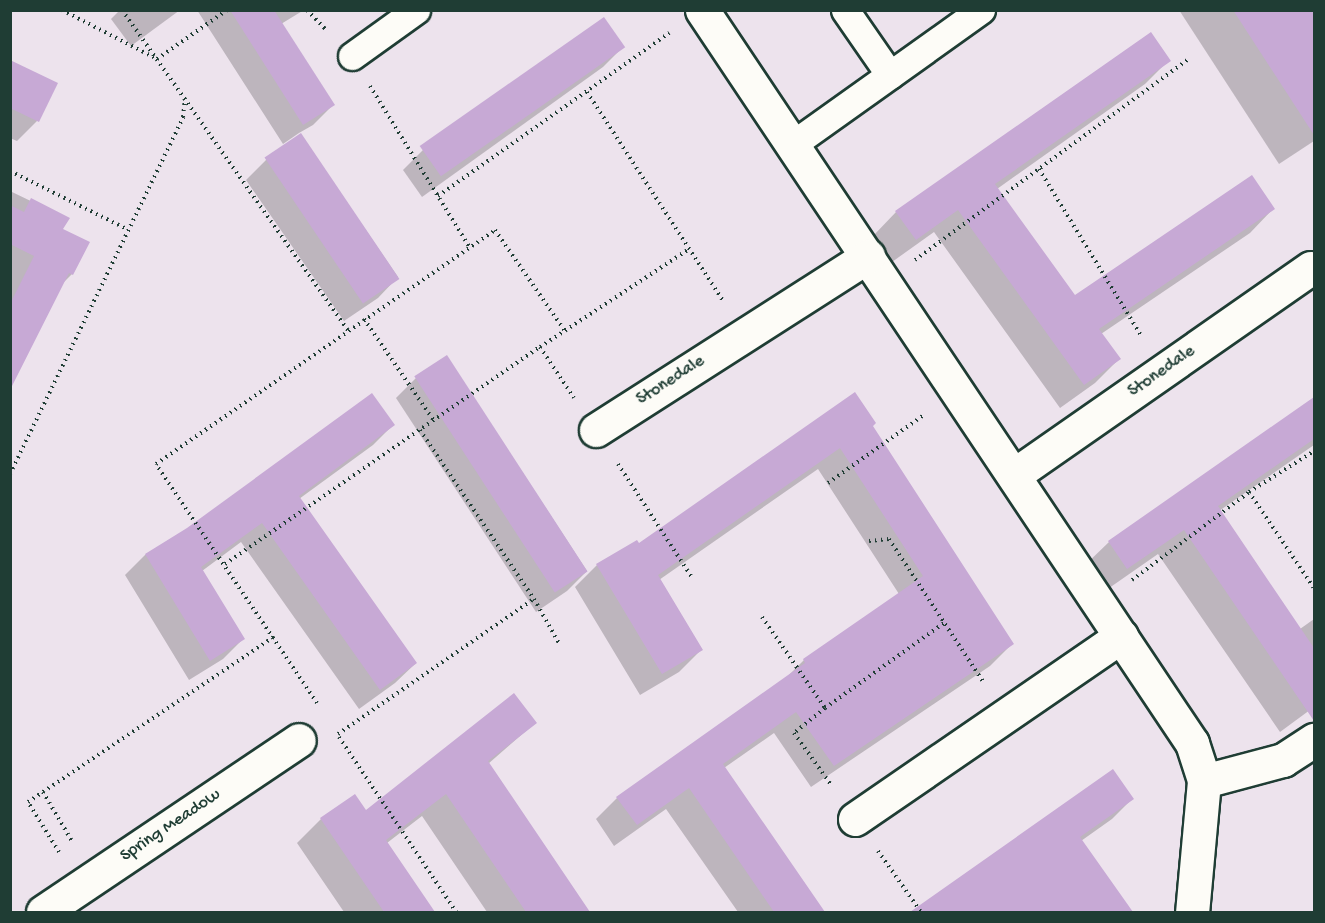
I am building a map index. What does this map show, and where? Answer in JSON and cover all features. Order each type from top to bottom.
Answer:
[{"type":"street","points":[[702,11],[877,269],[1192,743],[1204,781],[1192,912]]},
{"type":"street","name":"Stonedale","points":[[1014,475],[1311,268]]},
{"type":"street","name":"Stonedale","points":[[596,429],[745,334],[877,269]]},
{"type":"street","points":[[855,819],[1121,636]]},
{"type":"street","name":"Spring Meadow","points":[[43,912],[299,740]]},
{"type":"street","points":[[1204,781],[1283,760],[1314,740]]},
{"type":"lane","points":[[352,56],[416,10]]},
{"type":"lane","points":[[845,10],[890,75]]},
{"type":"lane","points":[[793,144],[981,10]]},
{"type":"path","points":[[62,10],[157,59]]},
{"type":"path","points":[[122,10],[348,330]]},
{"type":"path","points":[[157,59],[227,10]]},
{"type":"path","points":[[307,10],[352,56],[469,246]]},
{"type":"path","points":[[438,196],[702,11]]},
{"type":"path","points":[[877,269],[1038,169],[1190,58]]},
{"type":"path","points":[[587,92],[745,334]]},
{"type":"path","points":[[10,474],[183,117],[185,99]]},
{"type":"path","points":[[1038,169],[1163,370]]},
{"type":"path","points":[[10,171],[127,229]]},
{"type":"path","points":[[318,705],[156,464],[495,230],[565,331]]},
{"type":"path","points":[[225,564],[565,331],[689,249]]},
{"type":"path","points":[[364,319],[434,421]]},
{"type":"path","points":[[540,348],[596,429],[693,579]]},
{"type":"path","points":[[828,483],[958,392]]},
{"type":"path","points":[[420,430],[534,599],[560,645]]},
{"type":"path","points":[[1100,604],[1250,492],[1314,451]]},
{"type":"path","points":[[1250,492],[1314,588]]},
{"type":"path","points":[[869,542],[889,539],[1006,716]]},
{"type":"path","points":[[299,740],[337,734],[534,599]]},
{"type":"path","points":[[762,617],[825,708]]},
{"type":"path","points":[[921,912],[794,733],[825,708],[944,623]]},
{"type":"path","points":[[52,856],[61,851],[28,802],[274,637]]},
{"type":"path","points":[[330,724],[456,912]]},
{"type":"path","points":[[43,792],[93,878]]},
{"type":"building","points":[[230,10],[274,10],[335,105],[303,125]]},
{"type":"building","points":[[1233,10],[1314,10],[1314,135]]},
{"type":"building","points":[[604,17],[625,47],[441,176],[420,146]]},
{"type":"building","points":[[1151,32],[1171,61],[995,184],[1075,295],[1252,175],[1275,209],[1099,329],[1121,359],[1084,385],[958,210],[916,240],[895,211]]},
{"type":"building","points":[[10,60],[58,83],[39,122],[10,108]]},
{"type":"building","points":[[301,133],[399,279],[363,304],[265,158]]},
{"type":"building","points":[[31,198],[70,218],[63,229],[90,242],[73,275],[69,273],[10,390],[10,304],[34,256],[10,244],[10,205],[24,212]]},
{"type":"building","points":[[447,355],[588,571],[555,593],[414,376]]},
{"type":"building","points":[[855,392],[876,423],[873,426],[1014,644],[834,766],[796,712],[723,764],[825,912],[774,912],[689,788],[637,825],[616,797],[805,663],[803,659],[923,576],[840,448],[658,575],[703,650],[662,674],[596,564],[637,540],[639,543]]},
{"type":"building","points":[[372,393],[395,425],[299,496],[417,663],[380,690],[262,523],[201,567],[245,639],[210,661],[145,554],[187,528]]},
{"type":"building","points":[[1314,397],[1314,439],[1218,506],[1314,648],[1314,721],[1184,530],[1127,569],[1108,541]]},
{"type":"building","points":[[514,693],[537,723],[488,761],[590,912],[526,912],[446,794],[386,840],[435,912],[384,912],[320,818],[355,794],[366,810]]},
{"type":"building","points":[[1113,769],[1134,799],[1080,837],[1133,912],[910,912]]}]
